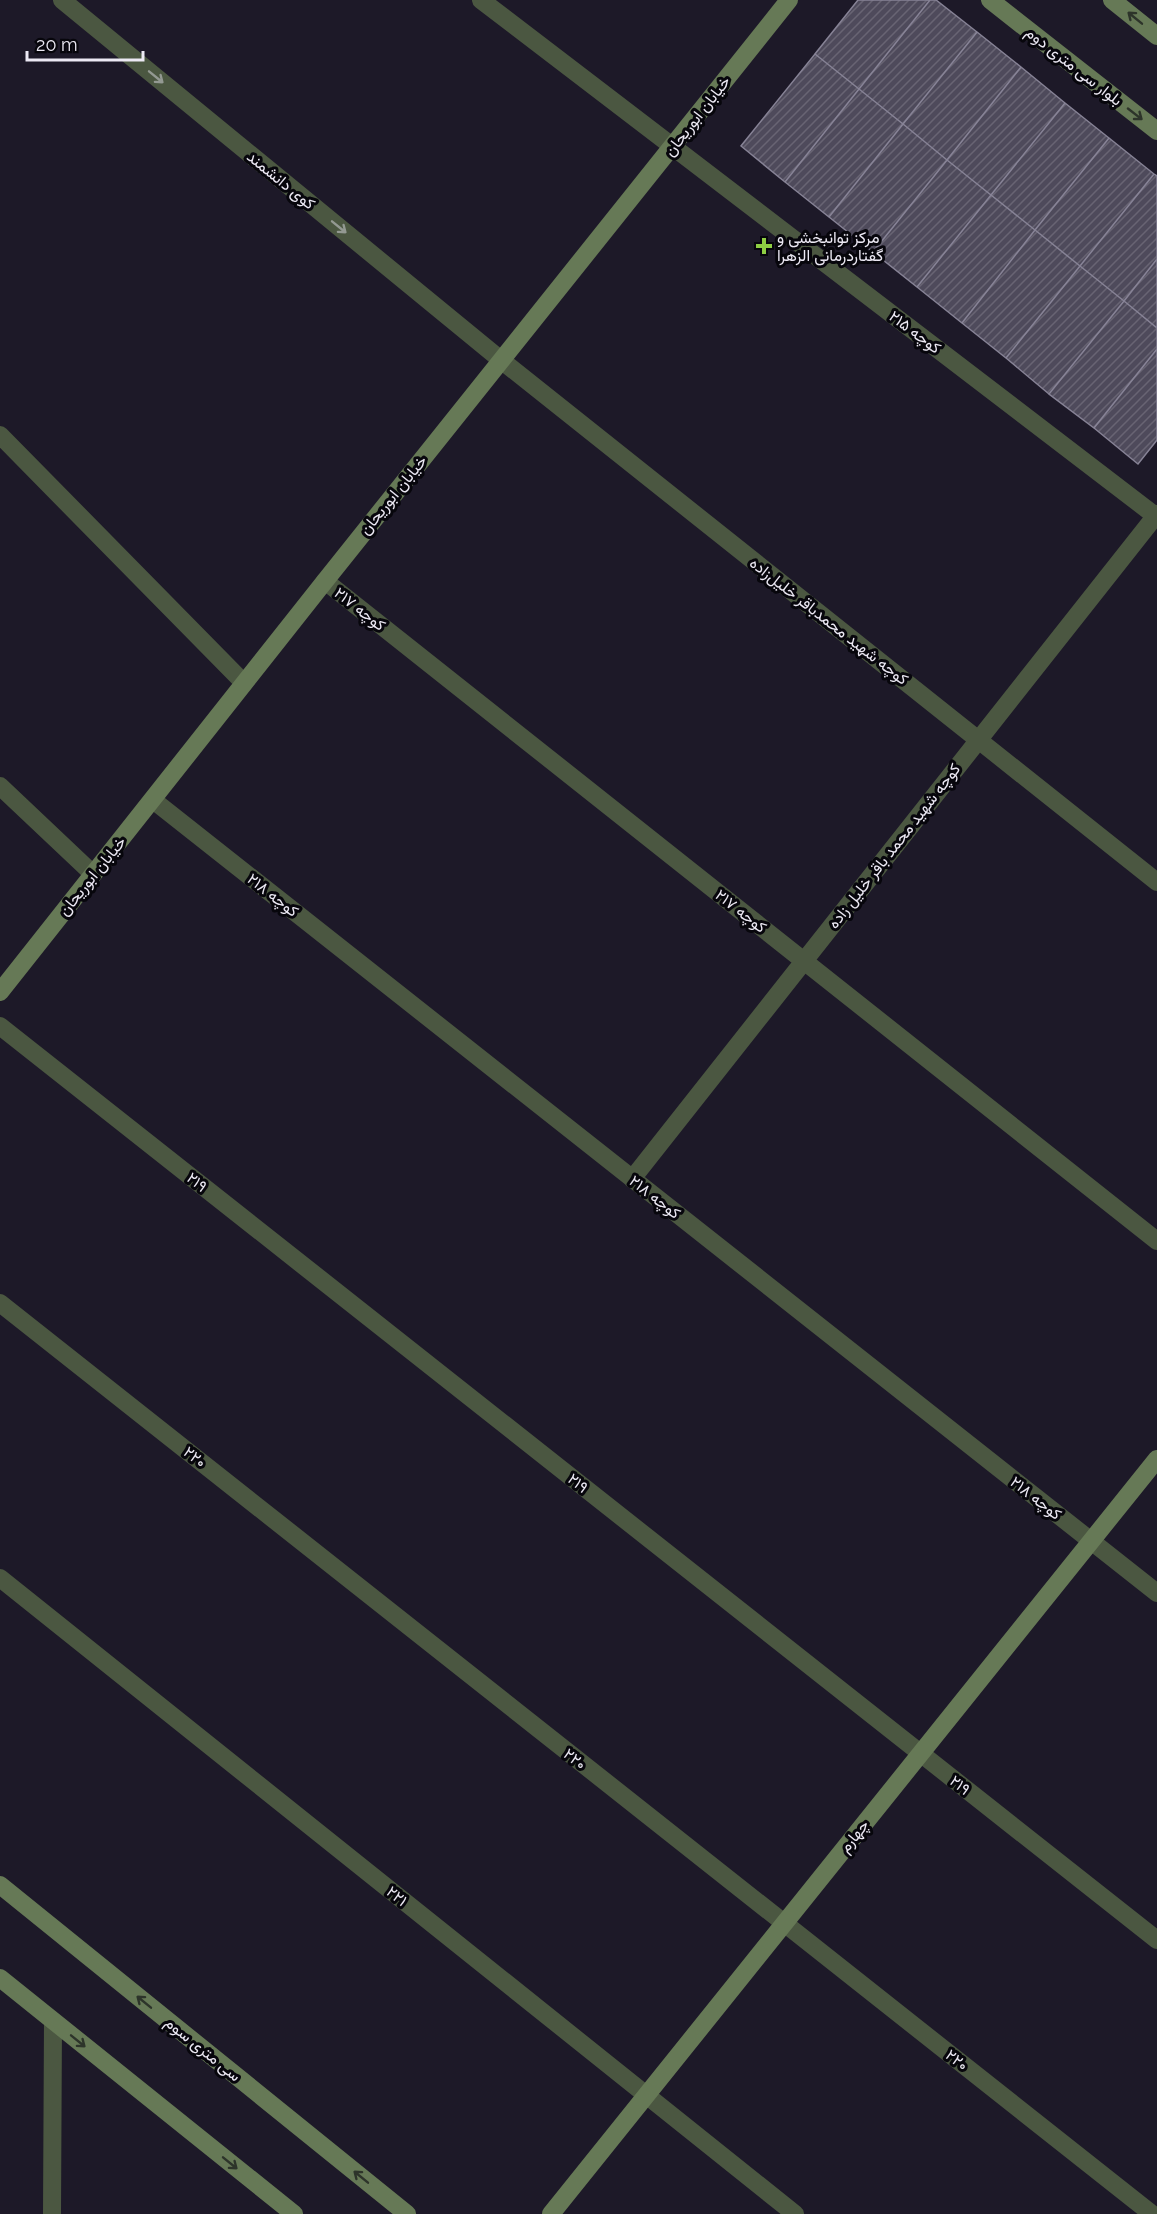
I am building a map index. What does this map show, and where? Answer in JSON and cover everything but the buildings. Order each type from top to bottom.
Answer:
[{"type":"street","name":"کوی دانشمند","points":[[62,0],[501,360]]},
{"type":"street","name":"کوچه ۲۱۵","points":[[481,0],[1157,516]]},
{"type":"street","name":"خیابان ابوریحان","points":[[0,992],[789,0]]},
{"type":"street","name":"بلوار سی متری دوم","points":[[990,0],[1157,131]]},
{"type":"street","points":[[1112,0],[1157,36]]},
{"type":"street","name":"کوچه شهید محمدباقر خلیل‌زاده","points":[[501,360],[1157,882]]},
{"type":"street","points":[[0,435],[244,683]]},
{"type":"street","name":"کوچه شهید محمد باقر خلیل زاده","points":[[632,1179],[1157,516]]},
{"type":"street","name":"کوچه ۲۱۷","points":[[325,581],[1157,1242]]},
{"type":"street","points":[[0,786],[93,874]]},
{"type":"street","name":"کوچه ۲۱۸","points":[[153,800],[1157,1593]]},
{"type":"street","name":"۲۱۹","points":[[0,1026],[1157,1940]]},
{"type":"street","name":"۲۲۰","points":[[0,1303],[1152,2214]]},
{"type":"street","name":"چهارم","points":[[551,2214],[1157,1459]]},
{"type":"street","name":"۲۲۱","points":[[0,1578],[795,2214]]},
{"type":"street","name":"سی متری سوم","points":[[0,1885],[407,2214]]},
{"type":"street","points":[[0,1977],[294,2214]]},
{"type":"street","points":[[52,2214],[53,2020]]},
{"type":"place","name":"مرکز توانبخشی و گفتاردرمانی الزهرا","points":[[764,246]]}]
